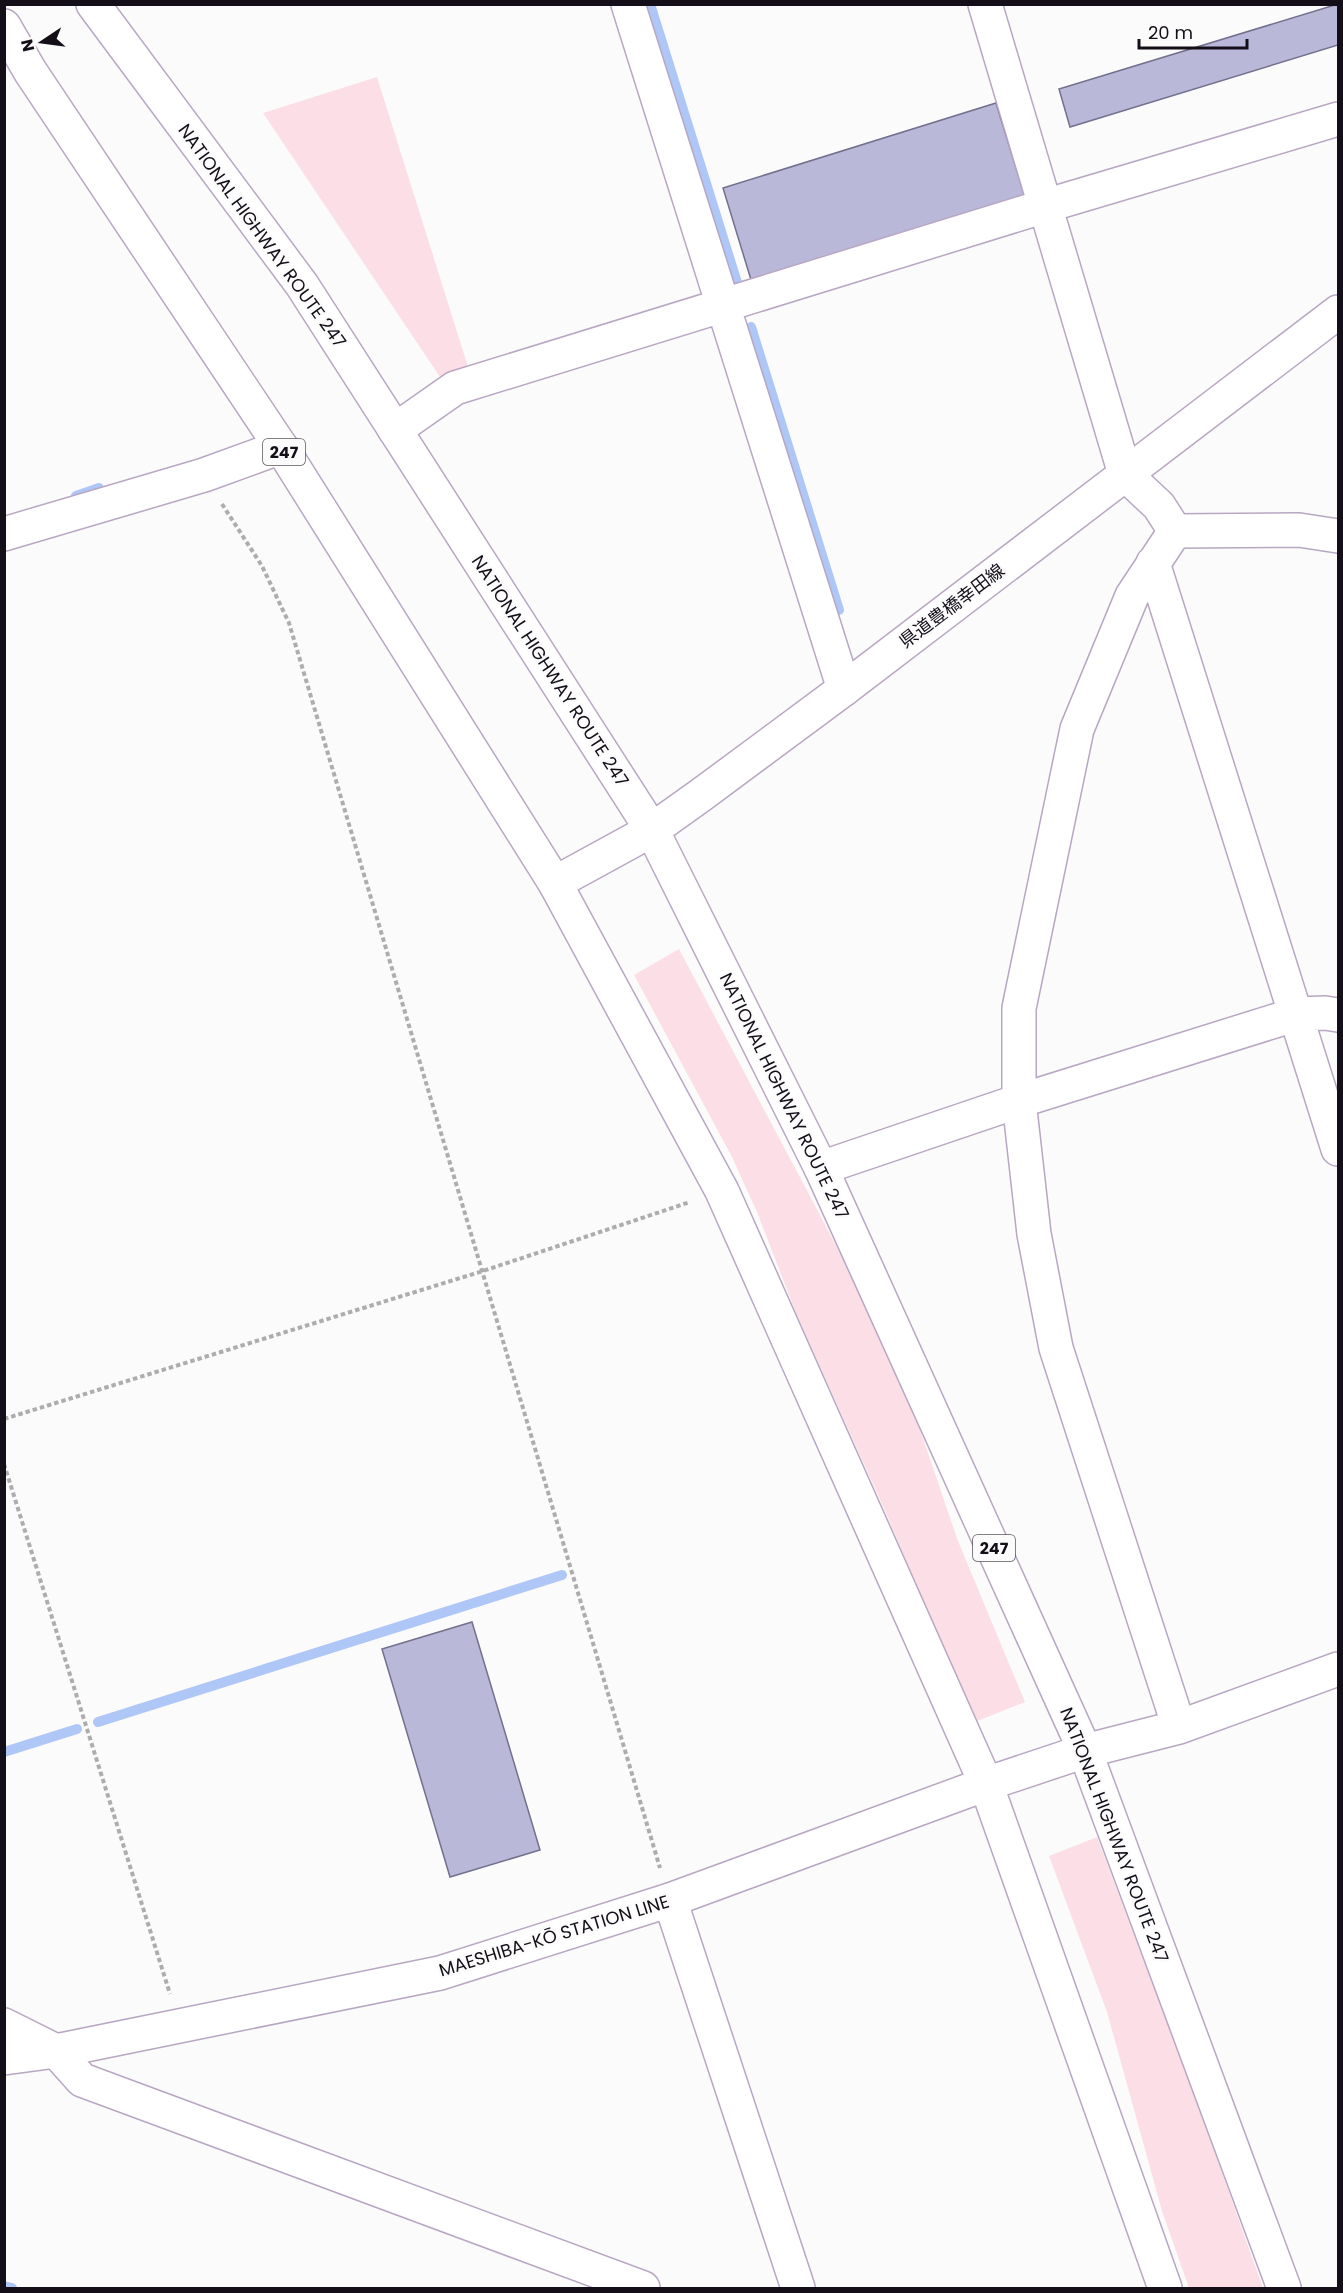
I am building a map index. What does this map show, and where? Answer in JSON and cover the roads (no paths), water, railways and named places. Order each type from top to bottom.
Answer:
[{"type":"main road","name":"NATIONAL HIGHWAY ROUTE 247","points":[[93,4],[302,285],[652,830],[821,1168],[1085,1751],[1284,2289]]},
{"type":"main road","points":[[628,4],[844,689]]},
{"type":"main road","points":[[985,4],[1125,474],[1159,506],[1176,531]]},
{"type":"main road","name":"247","points":[[4,26],[30,71],[281,447],[555,883],[722,1191],[986,1784],[1165,2289]]},
{"type":"main road","points":[[395,430],[455,388],[1045,206],[1338,119]]},
{"type":"main road","name":"県道豊橋幸田線","points":[[555,883],[652,830],[844,689],[1338,312]]},
{"type":"main road","points":[[4,534],[204,475],[281,447]]},
{"type":"main road","points":[[1176,531],[1299,530],[1338,536]]},
{"type":"main road","points":[[1176,531],[1132,596],[1077,729],[1019,1008],[1019,1101],[1034,1234],[1056,1348],[1179,1727]]},
{"type":"main road","points":[[1153,563],[1338,1149]]},
{"type":"main road","points":[[821,1168],[1019,1101],[1297,1014],[1338,1015]]},
{"type":"main road","name":"MAESHIBA-KŌ STATION LINE","points":[[4,2058],[56,2051],[440,1972],[670,1900],[986,1784],[1085,1751],[1179,1727],[1338,1669]]},
{"type":"main road","points":[[670,1900],[798,2289]]},
{"type":"main road","points":[[4,2025],[56,2051],[82,2080],[643,2289]]},
{"type":"waterway","points":[[650,4],[739,289]]},
{"type":"waterway","points":[[751,327],[839,610]]},
{"type":"waterway","points":[[76,496],[99,488]]},
{"type":"waterway","points":[[98,1722],[562,1575]]},
{"type":"waterway","points":[[4,1752],[77,1729]]},
{"type":"waterway","points":[[4,2286],[12,2288]]}]
